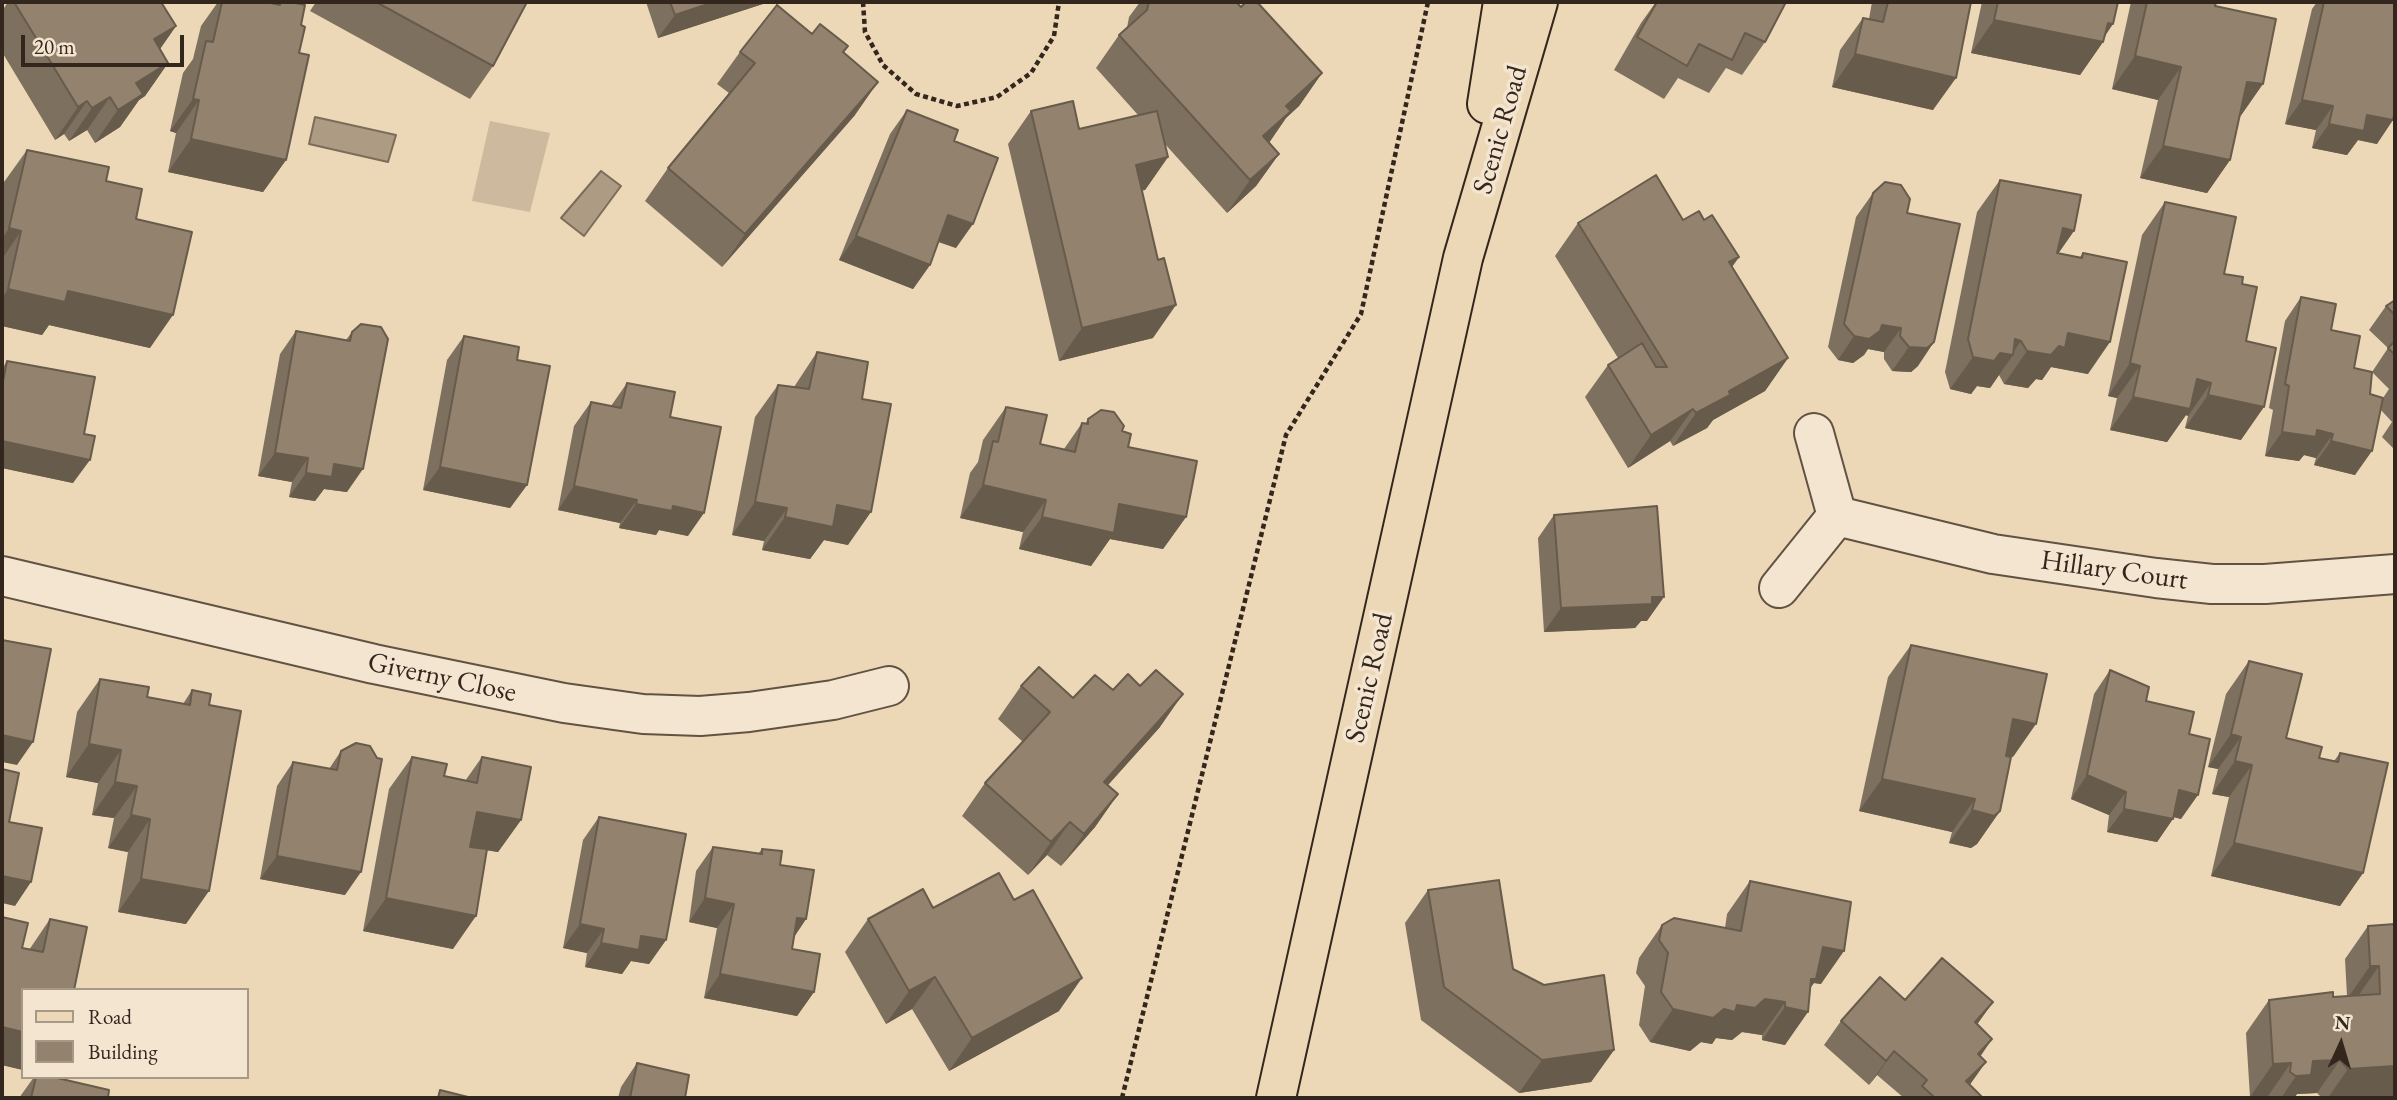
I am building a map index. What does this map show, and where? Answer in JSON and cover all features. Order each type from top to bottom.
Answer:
[{"type":"main road","name":"Scenic Road","points":[[1464,258],[1503,2]]},
{"type":"main road","name":"Scenic Road","points":[[1276,1098],[1464,258],[1538,2]]},
{"type":"street","points":[[1779,588],[1837,516],[1814,432]]},
{"type":"street","name":"Hillary Court","points":[[1837,516],[1993,554],[2212,584],[2265,584],[2395,574]]},
{"type":"street","name":"Giverny Close","points":[[2,576],[374,664],[564,703],[643,714],[700,716],[749,712],[833,700],[889,687]]},
{"type":"path","points":[[863,2],[865,32],[883,65],[916,94],[957,106],[998,97],[1031,73],[1054,36],[1059,2]]},
{"type":"path","points":[[1122,1098],[1286,435],[1361,314],[1428,2]]},
{"type":"shaded area","points":[[315,117],[396,135],[388,162],[309,144]]},
{"type":"shaded area","points":[[490,121],[550,133],[530,212],[472,201]]},
{"type":"shaded area","points":[[601,171],[621,186],[584,236],[561,218]]},
{"type":"building","points":[[14,2],[161,2],[176,26],[154,39],[168,63],[136,83],[143,94],[118,110],[110,97],[92,108],[87,101],[78,107]]},
{"type":"building","points":[[222,2],[266,2],[280,5],[280,2],[291,2],[305,5],[301,25],[305,27],[299,53],[309,55],[286,160],[191,139],[199,100],[193,99],[206,41],[213,42]]},
{"type":"building","points":[[376,2],[527,2],[493,66]]},
{"type":"building","points":[[670,2],[714,2],[675,15]]},
{"type":"building","points":[[1149,2],[1236,2],[1241,7],[1246,2],[1257,2],[1322,73],[1286,106],[1291,111],[1263,136],[1279,154],[1250,180],[1119,35],[1147,10]]},
{"type":"building","points":[[1657,2],[1786,2],[1765,42],[1745,33],[1732,60],[1699,44],[1687,66],[1637,37]]},
{"type":"building","points":[[1888,2],[1971,2],[1956,78],[1855,54],[1863,18],[1883,22]]},
{"type":"building","points":[[1998,2],[2118,2],[2113,24],[2108,23],[2103,42],[1994,20]]},
{"type":"building","points":[[2147,2],[2216,2],[2215,6],[2276,19],[2263,84],[2247,82],[2230,160],[2163,146],[2181,67],[2135,56]]},
{"type":"building","points":[[2324,2],[2395,2],[2393,120],[2367,115],[2364,131],[2329,124],[2333,106],[2302,100]]},
{"type":"building","points":[[777,5],[812,34],[820,24],[848,46],[843,52],[878,82],[745,234],[668,168],[755,63],[740,52]]},
{"type":"building","points":[[1073,101],[1079,129],[1157,111],[1168,157],[1136,165],[1158,260],[1164,258],[1176,305],[1082,328],[1031,111]]},
{"type":"building","points":[[907,110],[958,130],[954,141],[998,158],[973,224],[948,215],[930,265],[856,236]]},
{"type":"building","points":[[27,150],[109,167],[106,181],[142,189],[136,219],[192,232],[173,315],[68,291],[65,302],[8,289],[21,231],[9,228]]},
{"type":"building","points":[[1656,175],[1683,220],[1699,211],[1704,220],[1712,215],[1739,257],[1729,262],[1788,358],[1729,391],[1730,395],[1696,413],[1693,409],[1651,435],[1608,365],[1642,343],[1656,367],[1667,367],[1578,223]]},
{"type":"building","points":[[2000,180],[2081,195],[2074,231],[2063,228],[2057,253],[2082,258],[2083,253],[2127,262],[2110,342],[2068,333],[2065,348],[2059,346],[2051,355],[2027,351],[2021,341],[2015,339],[2013,355],[2000,353],[1994,361],[1973,357],[1968,339]]},
{"type":"building","points":[[1885,182],[1901,185],[1910,199],[1907,213],[1960,224],[1934,342],[1927,348],[1909,347],[1900,336],[1901,328],[1882,325],[1880,331],[1869,339],[1854,336],[1844,324],[1873,193]]},
{"type":"building","points":[[2165,202],[2236,217],[2224,274],[2243,277],[2242,284],[2257,287],[2246,341],[2276,348],[2264,407],[2208,395],[2211,383],[2197,379],[2190,409],[2133,397],[2140,366],[2130,363]]},
{"type":"building","points":[[2301,297],[2336,304],[2331,330],[2360,336],[2354,368],[2372,372],[2370,394],[2383,398],[2372,451],[2331,441],[2333,434],[2317,430],[2316,437],[2282,432],[2289,386],[2285,384]]},
{"type":"building","points":[[2395,300],[2395,315],[2386,306]]},
{"type":"building","points":[[361,324],[381,327],[388,339],[363,469],[334,464],[332,477],[306,473],[308,458],[275,453],[296,331],[350,341],[352,332]]},
{"type":"building","points":[[464,336],[519,347],[517,360],[550,366],[527,485],[440,467]]},
{"type":"building","points":[[2395,341],[2395,355],[2388,348]]},
{"type":"building","points":[[817,352],[868,362],[862,399],[891,404],[871,512],[837,505],[833,527],[785,517],[787,508],[755,502],[778,385],[809,389]]},
{"type":"building","points":[[7,361],[95,377],[84,434],[95,436],[90,460],[2,441],[2,386]]},
{"type":"building","points":[[627,383],[675,392],[670,417],[721,427],[704,513],[673,506],[672,511],[636,504],[637,500],[574,486],[591,402],[621,408]]},
{"type":"building","points":[[1006,407],[1047,415],[1040,444],[1075,452],[1082,423],[1088,424],[1088,419],[1101,410],[1114,412],[1124,426],[1122,431],[1131,434],[1128,447],[1197,461],[1186,517],[1119,504],[1114,533],[1042,517],[1046,500],[983,485],[993,441],[998,442]]},
{"type":"building","points":[[1657,506],[1664,597],[1652,597],[1652,604],[1561,608],[1554,515]]},
{"type":"building","points":[[2,640],[51,649],[33,742],[2,735]]},
{"type":"building","points":[[1911,645],[2047,674],[2036,724],[2013,719],[2006,756],[2011,757],[2000,811],[1994,816],[1972,810],[1975,799],[1882,779]]},
{"type":"building","points":[[2249,661],[2302,674],[2286,738],[2322,747],[2319,758],[2338,762],[2340,753],[2388,763],[2363,873],[2234,843],[2252,765],[2235,761],[2241,737],[2231,734]]},
{"type":"building","points":[[1039,667],[1073,698],[1095,675],[1113,690],[1128,674],[1140,686],[1156,670],[1183,694],[1104,782],[1118,794],[1084,834],[1070,822],[1051,842],[985,783],[1050,712],[1021,686]]},
{"type":"building","points":[[2110,670],[2149,687],[2146,701],[2194,712],[2189,734],[2210,739],[2198,795],[2179,790],[2173,819],[2124,809],[2126,792],[2087,775]]},
{"type":"building","points":[[100,679],[149,687],[147,697],[190,705],[192,690],[211,694],[209,705],[241,711],[209,891],[141,879],[150,819],[131,815],[137,786],[115,782],[121,750],[89,744]]},
{"type":"building","points":[[356,743],[370,746],[377,758],[382,759],[361,872],[277,856],[293,762],[337,770],[341,751]]},
{"type":"building","points":[[412,757],[447,764],[444,776],[477,783],[482,757],[531,767],[521,820],[477,812],[470,847],[487,849],[476,916],[386,898]]},
{"type":"building","points":[[2,769],[19,773],[9,822],[42,828],[31,882],[2,876]]},
{"type":"building","points":[[599,817],[686,834],[666,940],[641,936],[639,950],[601,943],[604,929],[580,924]]},
{"type":"building","points":[[713,847],[762,854],[762,849],[782,851],[780,865],[814,870],[806,919],[797,918],[792,949],[820,954],[814,992],[720,974],[734,904],[705,898]]},
{"type":"building","points":[[999,873],[1014,900],[1033,890],[1082,978],[972,1038],[935,977],[909,991],[868,919],[923,889],[933,908]]},
{"type":"building","points":[[1499,880],[1513,969],[1544,985],[1604,975],[1614,1050],[1542,1060],[1444,987],[1428,890]]},
{"type":"building","points":[[1750,881],[1851,902],[1844,951],[1823,947],[1816,979],[1811,979],[1808,1012],[1785,1007],[1785,1002],[1765,999],[1755,1008],[1737,1005],[1735,1012],[1724,1009],[1713,1018],[1673,1009],[1661,992],[1668,953],[1659,940],[1662,925],[1674,918],[1741,931]]},
{"type":"building","points":[[2,917],[28,923],[22,948],[43,952],[50,919],[87,927],[74,988],[21,988],[21,1032],[2,1027]]},
{"type":"building","points":[[2395,924],[2395,1066],[2348,1069],[2340,1060],[2313,1061],[2311,1075],[2296,1076],[2290,1072],[2291,1063],[2273,1064],[2269,1000],[2333,992],[2333,997],[2380,994],[2379,966],[2370,966],[2368,926]]},
{"type":"building","points":[[1942,958],[1993,1002],[1975,1022],[1992,1039],[1978,1054],[1986,1062],[1966,1081],[1983,1098],[1935,1098],[1922,1086],[1927,1080],[1894,1051],[1886,1061],[1841,1021],[1880,977],[1905,1000]]},
{"type":"building","points":[[637,1063],[689,1075],[685,1098],[630,1098]]},
{"type":"building","points":[[36,1079],[62,1079],[109,1090],[108,1098],[31,1098]]},
{"type":"building","points":[[440,1090],[472,1098],[438,1098]]}]
